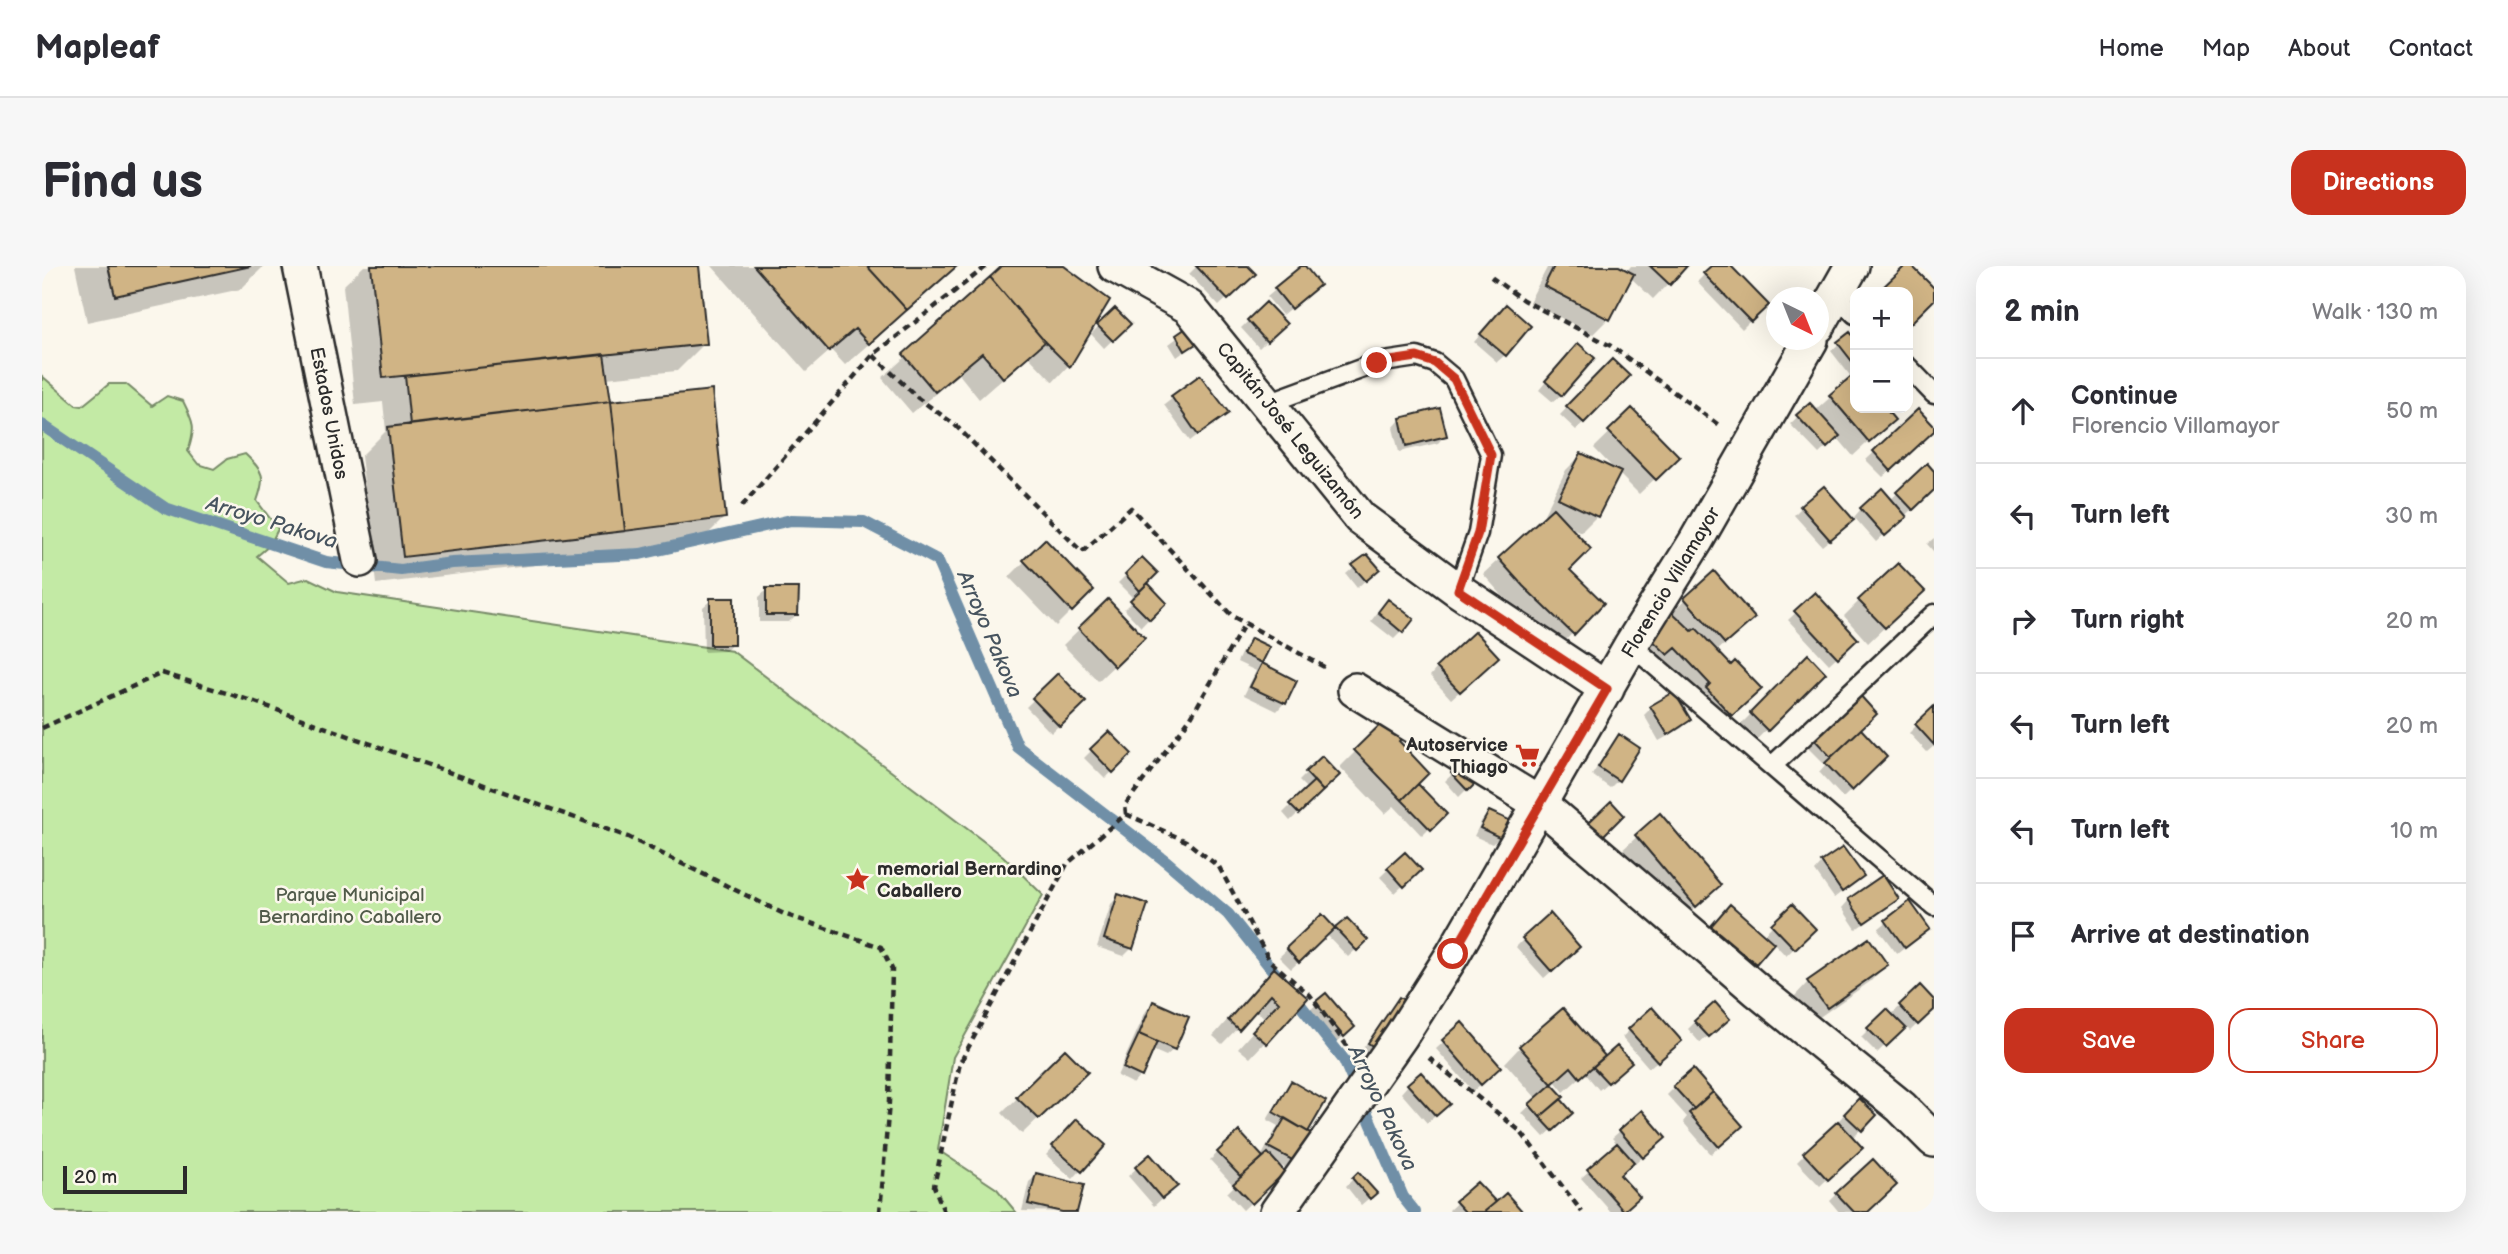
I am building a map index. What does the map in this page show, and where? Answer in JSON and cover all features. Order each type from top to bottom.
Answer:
[{"type":"street","name":"Estados Unidos","points":[[300,266],[360,560]]},
{"type":"street","name":"Capitán José Leguizamón","points":[[1115,266],[1189,306],[1360,518],[1458,590],[1607,689]]},
{"type":"street","points":[[1829,318],[1846,305],[1852,266]]},
{"type":"street","name":"Florencio Villamayor","points":[[1277,1212],[1401,1036],[1453,954],[1805,350]]},
{"type":"street","points":[[1355,690],[1540,804],[1758,991],[1901,1107],[1934,1140]]},
{"type":"lane","points":[[1268,403],[1377,363],[1417,357],[1435,363],[1454,379],[1491,455],[1478,533],[1458,590]]},
{"type":"lane","points":[[1913,372],[1934,394]]},
{"type":"lane","points":[[1772,766],[1934,614]]},
{"type":"lane","points":[[1631,645],[1934,906]]},
{"type":"path","points":[[742,506],[873,355],[987,266]]},
{"type":"path","points":[[1491,277],[1523,300],[1611,346],[1749,447]]},
{"type":"path","points":[[873,355],[918,398],[954,424],[1082,552],[1131,508],[1232,616],[1306,656],[1355,690]]},
{"type":"path","points":[[1126,814],[1125,805],[1191,717],[1245,623]]},
{"type":"path","points":[[42,728],[162,673],[255,702],[628,837],[785,914],[881,947],[892,969],[889,1102],[880,1212]]},
{"type":"path","points":[[944,1212],[934,1186],[960,1063],[1067,864],[1126,814]]},
{"type":"path","points":[[1126,814],[1186,841],[1219,867],[1270,961],[1310,995],[1348,1048],[1363,1090]]},
{"type":"path","points":[[1401,1036],[1520,1131],[1582,1212]]},
{"type":"green space","name":"Parque Municipal Bernardino Caballero","points":[[42,376],[76,405],[82,406],[109,384],[126,384],[152,406],[167,396],[183,401],[193,425],[188,451],[198,464],[214,469],[227,459],[245,454],[260,470],[262,486],[257,501],[278,529],[270,545],[257,556],[289,583],[308,578],[337,592],[732,651],[1003,856],[1043,895],[953,1057],[938,1150],[997,1189],[1016,1212],[42,1212]]},
{"type":"building","points":[[108,266],[251,266],[115,296]]},
{"type":"building","points":[[371,266],[699,266],[707,344],[383,378]]},
{"type":"building","points":[[754,266],[867,266],[907,310],[869,344],[855,329],[829,351]]},
{"type":"building","points":[[867,266],[957,266],[907,310]]},
{"type":"building","points":[[1002,266],[1064,266],[1110,300],[1070,367],[990,277]]},
{"type":"building","points":[[1196,266],[1248,266],[1256,274],[1228,300]]},
{"type":"building","points":[[1301,266],[1305,266],[1320,285],[1291,309],[1274,288]]},
{"type":"building","points":[[1554,266],[1619,266],[1634,274],[1610,320],[1544,286]]},
{"type":"building","points":[[1650,266],[1687,266],[1670,285]]},
{"type":"building","points":[[1711,266],[1731,266],[1766,302],[1766,308],[1751,322],[1703,273]]},
{"type":"building","points":[[1905,266],[1912,266],[1934,288],[1934,300],[1913,321],[1913,287],[1883,287]]},
{"type":"building","points":[[990,277],[1045,342],[1003,378],[982,353],[935,392],[903,354]]},
{"type":"building","points":[[1266,302],[1287,324],[1267,342],[1247,320]]},
{"type":"building","points":[[1506,304],[1531,326],[1506,356],[1480,334]]},
{"type":"building","points":[[1115,308],[1131,324],[1113,341],[1097,325]]},
{"type":"building","points":[[1192,324],[1202,340],[1185,351],[1176,335]]},
{"type":"building","points":[[1850,332],[1850,359],[1837,342]]},
{"type":"building","points":[[1578,343],[1595,358],[1562,396],[1545,381]]},
{"type":"building","points":[[604,354],[611,401],[410,425],[405,376]]},
{"type":"building","points":[[1612,359],[1630,376],[1584,423],[1566,406]]},
{"type":"building","points":[[1200,375],[1229,413],[1198,435],[1171,396]]},
{"type":"building","points":[[1850,377],[1850,413],[1889,413],[1895,420],[1869,442],[1829,395]]},
{"type":"building","points":[[712,390],[726,518],[625,531],[611,401]]},
{"type":"building","points":[[611,401],[625,531],[403,557],[388,427]]},
{"type":"building","points":[[1810,403],[1840,436],[1827,448],[1796,415]]},
{"type":"building","points":[[1440,408],[1447,436],[1406,446],[1400,418]]},
{"type":"building","points":[[1632,408],[1680,457],[1656,480],[1608,431]]},
{"type":"building","points":[[1918,409],[1934,426],[1934,431],[1891,471],[1873,451]]},
{"type":"building","points":[[1581,453],[1621,472],[1598,517],[1558,498]]},
{"type":"building","points":[[1927,463],[1934,471],[1934,490],[1913,510],[1896,492]]},
{"type":"building","points":[[1824,486],[1854,520],[1830,540],[1800,506]]},
{"type":"building","points":[[1882,488],[1907,517],[1885,536],[1860,508]]},
{"type":"building","points":[[1553,508],[1591,549],[1570,570],[1604,603],[1574,635],[1498,558]]},
{"type":"building","points":[[1045,539],[1094,590],[1072,612],[1023,560]]},
{"type":"building","points":[[1367,554],[1380,569],[1366,581],[1352,565]]},
{"type":"building","points":[[1142,557],[1158,573],[1140,591],[1125,574]]},
{"type":"building","points":[[1898,563],[1925,591],[1885,628],[1858,600]]},
{"type":"building","points":[[1714,571],[1755,618],[1725,644],[1684,598]]},
{"type":"building","points":[[1148,583],[1167,603],[1150,620],[1130,600]]},
{"type":"building","points":[[766,588],[799,588],[798,615],[766,615]]},
{"type":"building","points":[[1815,592],[1858,639],[1838,658],[1794,611]]},
{"type":"building","points":[[710,598],[734,598],[734,645],[710,645]]},
{"type":"building","points":[[1108,599],[1145,638],[1115,667],[1078,628]]},
{"type":"building","points":[[1388,599],[1414,619],[1403,633],[1378,612]]},
{"type":"building","points":[[1670,610],[1692,631],[1696,628],[1731,665],[1735,661],[1762,689],[1732,716],[1706,688],[1710,684],[1676,648],[1668,655],[1646,634]]},
{"type":"building","points":[[1475,631],[1499,657],[1460,692],[1436,667]]},
{"type":"building","points":[[1251,638],[1270,647],[1262,663],[1243,654]]},
{"type":"building","points":[[1808,654],[1826,673],[1768,731],[1750,713]]},
{"type":"building","points":[[1262,663],[1297,681],[1286,704],[1250,687]]},
{"type":"building","points":[[1058,673],[1086,702],[1060,727],[1032,698]]},
{"type":"building","points":[[1674,692],[1691,720],[1668,735],[1650,706]]},
{"type":"building","points":[[1859,694],[1877,714],[1831,757],[1813,738]]},
{"type":"building","points":[[1934,706],[1934,745],[1915,724]]},
{"type":"building","points":[[1390,715],[1408,733],[1399,741],[1429,773],[1402,800],[1354,750]]},
{"type":"building","points":[[1861,729],[1887,757],[1852,791],[1825,763]]},
{"type":"building","points":[[1109,731],[1132,754],[1113,773],[1090,749]]},
{"type":"building","points":[[1619,734],[1640,748],[1619,781],[1598,767]]},
{"type":"building","points":[[1322,756],[1340,775],[1323,791],[1305,772]]},
{"type":"building","points":[[1464,760],[1481,778],[1468,791],[1451,773]]},
{"type":"building","points":[[1314,781],[1323,791],[1299,814],[1289,804]]},
{"type":"building","points":[[1418,784],[1447,814],[1431,830],[1402,800]]},
{"type":"building","points":[[1611,801],[1624,815],[1601,838],[1587,824]]},
{"type":"building","points":[[1489,811],[1509,820],[1501,838],[1480,828]]},
{"type":"building","points":[[1660,813],[1721,885],[1696,907],[1635,835]]},
{"type":"building","points":[[1843,847],[1864,876],[1842,892],[1821,862]]},
{"type":"building","points":[[1405,852],[1422,870],[1404,887],[1387,868]]},
{"type":"building","points":[[1883,875],[1899,899],[1864,923],[1848,899]]},
{"type":"building","points":[[1118,894],[1148,904],[1133,949],[1104,939]]},
{"type":"building","points":[[1910,901],[1930,929],[1905,948],[1885,920]]},
{"type":"building","points":[[1730,904],[1774,943],[1756,964],[1711,926]]},
{"type":"building","points":[[1792,904],[1816,929],[1795,949],[1771,924]]},
{"type":"building","points":[[1550,913],[1580,947],[1552,972],[1522,938]]},
{"type":"building","points":[[1322,914],[1335,928],[1299,963],[1286,948]]},
{"type":"building","points":[[1347,918],[1368,940],[1357,951],[1335,928]]},
{"type":"building","points":[[1869,938],[1888,965],[1827,1008],[1807,981]]},
{"type":"building","points":[[1274,968],[1308,998],[1267,1044],[1252,1031],[1279,1002],[1271,994],[1239,1030],[1228,1020]]},
{"type":"building","points":[[1920,985],[1934,1000],[1934,1010],[1918,1025],[1899,1005]]},
{"type":"building","points":[[1326,993],[1355,1027],[1344,1037],[1315,1002]]},
{"type":"building","points":[[1399,997],[1417,1008],[1386,1055],[1368,1043]]},
{"type":"building","points":[[1153,1001],[1189,1017],[1175,1050],[1139,1034]]},
{"type":"building","points":[[1715,1002],[1730,1019],[1709,1037],[1694,1021]]},
{"type":"building","points":[[1652,1007],[1682,1041],[1658,1062],[1628,1029]]},
{"type":"building","points":[[1563,1008],[1605,1056],[1580,1078],[1571,1067],[1552,1084],[1519,1046]]},
{"type":"building","points":[[1887,1009],[1906,1028],[1886,1047],[1867,1028]]},
{"type":"building","points":[[1462,1022],[1501,1067],[1481,1085],[1442,1040]]},
{"type":"building","points":[[1139,1034],[1157,1042],[1142,1077],[1123,1068]]},
{"type":"building","points":[[1617,1046],[1632,1062],[1608,1083],[1593,1067]]},
{"type":"building","points":[[1065,1049],[1088,1072],[1039,1119],[1016,1097]]},
{"type":"building","points":[[1693,1069],[1713,1092],[1694,1109],[1673,1086]]},
{"type":"building","points":[[1421,1072],[1450,1104],[1436,1116],[1407,1084]]},
{"type":"building","points":[[1291,1081],[1326,1101],[1308,1132],[1273,1112]]},
{"type":"building","points":[[1552,1084],[1564,1097],[1540,1117],[1529,1104]]},
{"type":"building","points":[[1713,1092],[1743,1126],[1719,1147],[1689,1113]]},
{"type":"building","points":[[1859,1098],[1877,1115],[1862,1131],[1844,1114]]},
{"type":"building","points":[[1561,1099],[1573,1113],[1553,1131],[1540,1117]]},
{"type":"building","points":[[1642,1110],[1666,1138],[1643,1158],[1619,1130]]},
{"type":"building","points":[[1285,1118],[1312,1134],[1296,1162],[1268,1147]]},
{"type":"building","points":[[1077,1119],[1106,1145],[1082,1172],[1052,1146]]},
{"type":"building","points":[[1838,1121],[1863,1148],[1828,1180],[1803,1153]]},
{"type":"building","points":[[1239,1131],[1263,1157],[1241,1177],[1217,1152]]},
{"type":"building","points":[[1617,1143],[1634,1162],[1620,1175],[1640,1197],[1624,1211],[1587,1169]]},
{"type":"building","points":[[1268,1153],[1285,1172],[1252,1204],[1233,1184]]},
{"type":"building","points":[[1150,1154],[1178,1186],[1162,1199],[1135,1167]]},
{"type":"building","points":[[1873,1159],[1897,1185],[1868,1212],[1854,1212],[1836,1193]]},
{"type":"building","points":[[1358,1172],[1377,1193],[1370,1199],[1352,1178]]},
{"type":"building","points":[[1036,1173],[1084,1185],[1077,1212],[1062,1212],[1028,1204]]},
{"type":"building","points":[[1477,1182],[1496,1202],[1484,1212],[1465,1212],[1455,1201]]},
{"type":"building","points":[[1506,1193],[1523,1212],[1484,1212],[1496,1202]]},
{"type":"waterway","name":"Arroyo Pakova","points":[[42,425],[165,508],[326,562],[401,570],[452,563],[640,554],[791,520],[864,522],[937,560],[1018,747],[1167,862],[1228,914],[1344,1060],[1403,1197],[1415,1212]]},
{"type":"place","name":"Autoservice Thiago","points":[[1528,755]]},
{"type":"place","name":"memorial Bernardino Caballero","points":[[857,879]]},
{"type":"route","points":[[1377,363],[1417,357],[1435,363],[1454,379],[1491,455],[1478,533],[1458,590],[1607,689],[1453,954]]}]
